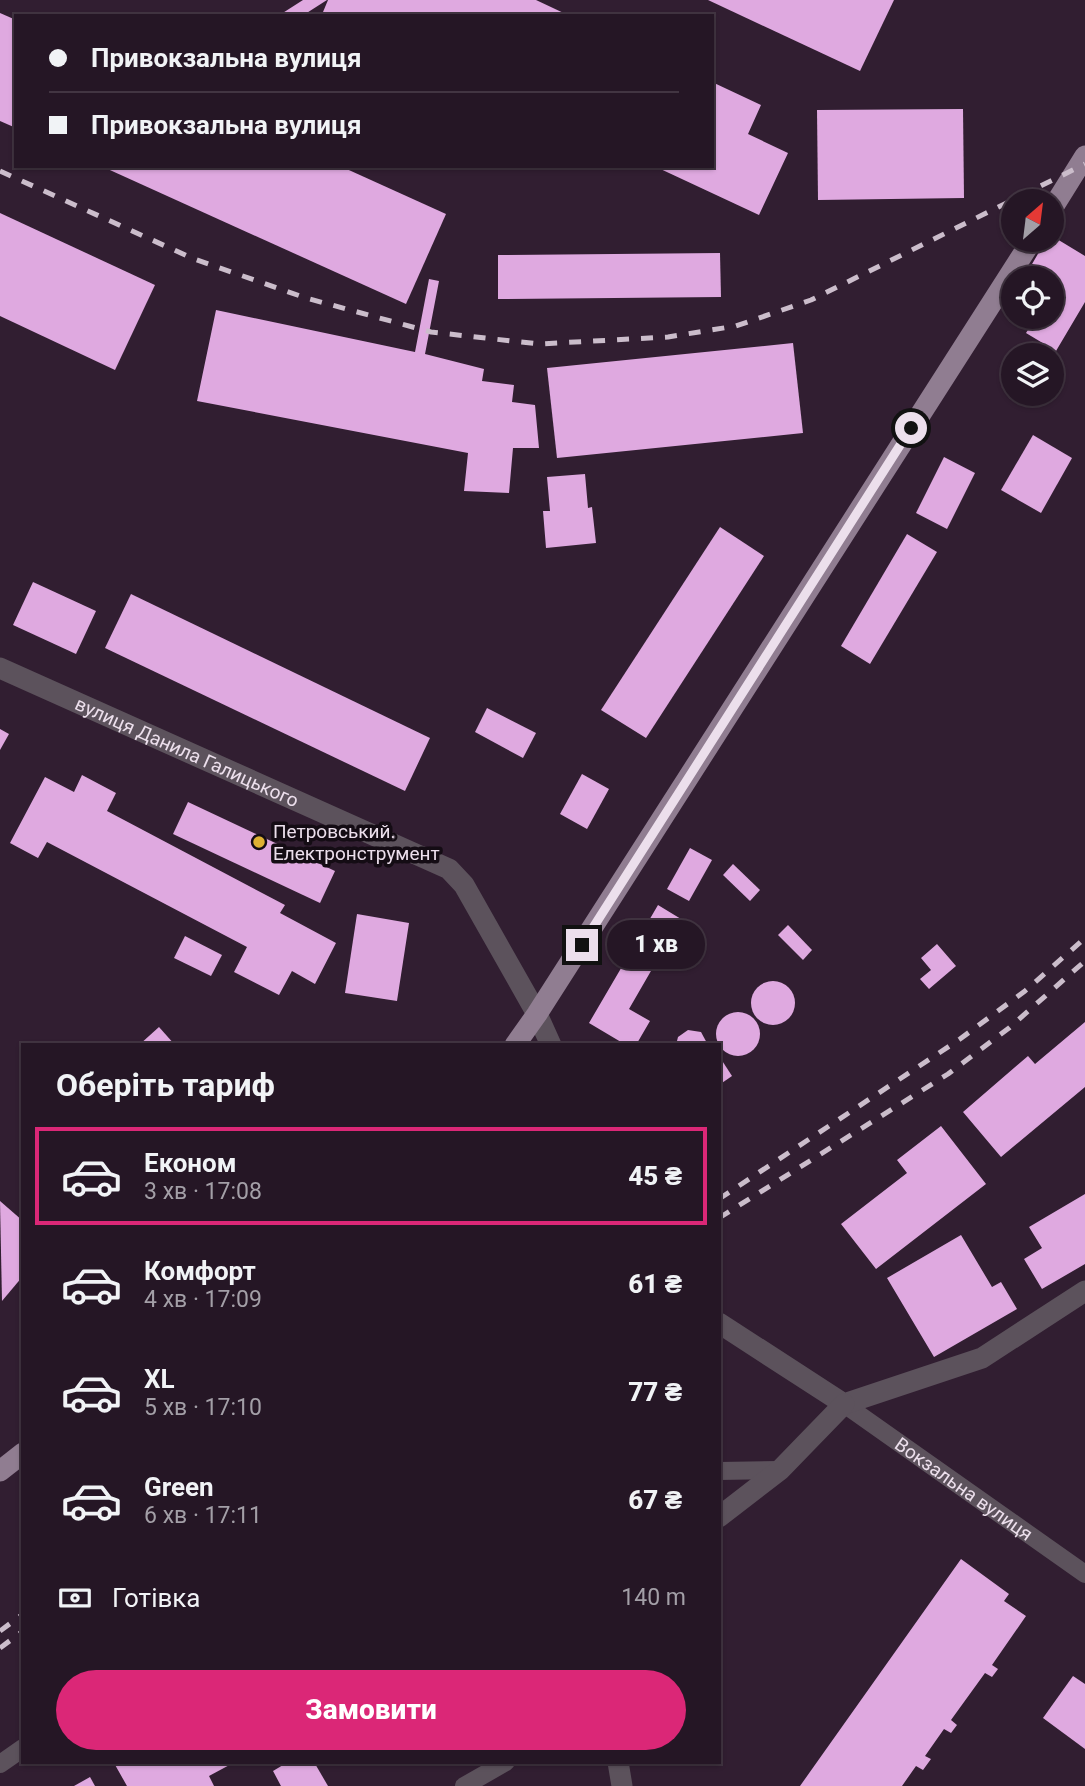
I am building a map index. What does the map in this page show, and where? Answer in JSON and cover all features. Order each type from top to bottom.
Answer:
[{"type":"main road","points":[[1064,190],[1085,156]]},
{"type":"main road","points":[[516,1043],[1024,252]]},
{"type":"main road","points":[[0,1471],[21,1454]]},
{"type":"street","name":"вулиця Данила Галицького","points":[[0,668],[449,869],[464,885],[537,1014]]},
{"type":"street","points":[[537,1014],[550,1043]]},
{"type":"street","points":[[721,1515],[780,1470],[844,1404],[982,1358],[1085,1291]]},
{"type":"street","name":"Вокзальна вулиця","points":[[721,1324],[844,1404]]},
{"type":"street","points":[[618,1764],[622,1786]]},
{"type":"lane","name":"Вокзальна вулиця","points":[[844,1404],[1085,1574]]},
{"type":"lane","points":[[721,1471],[780,1470]]},
{"type":"lane","points":[[0,1764],[21,1749]]},
{"type":"lane","points":[[464,1786],[502,1764]]},
{"type":"building","points":[[303,0],[327,0],[305,14],[281,14]]},
{"type":"building","points":[[328,0],[536,0],[566,14],[327,14],[323,12]]},
{"type":"building","points":[[708,0],[894,0],[860,71]]},
{"type":"building","points":[[0,13],[14,19],[14,127],[0,121]]},
{"type":"building","points":[[714,83],[761,105],[748,134],[788,153],[759,215],[658,168],[714,168]]},
{"type":"building","points":[[963,109],[964,198],[818,200],[817,110]]},
{"type":"building","points":[[105,168],[344,168],[446,214],[406,304]]},
{"type":"building","points":[[0,213],[155,285],[115,370],[0,316]]},
{"type":"building","points":[[1064,243],[1085,256],[1085,302],[1061,343],[1043,343],[1026,333],[1028,329],[1064,329],[1064,266],[1031,266],[1039,252],[1064,252]]},
{"type":"building","points":[[720,253],[721,297],[498,299],[498,255]]},
{"type":"building","points":[[429,279],[439,281],[425,354],[484,369],[482,381],[514,385],[512,402],[535,405],[539,448],[513,448],[509,493],[464,491],[468,453],[197,401],[216,310],[415,352]]},
{"type":"building","points":[[793,343],[803,433],[557,458],[547,368]]},
{"type":"building","points":[[1033,435],[1072,458],[1041,513],[1001,490]]},
{"type":"building","points":[[944,457],[975,473],[947,529],[916,513]]},
{"type":"building","points":[[585,474],[588,508],[592,507],[596,543],[546,548],[543,511],[550,511],[547,477]]},
{"type":"building","points":[[720,527],[764,556],[646,738],[601,710]]},
{"type":"building","points":[[907,534],[937,552],[870,664],[841,646]]},
{"type":"building","points":[[33,582],[96,611],[76,654],[13,625]]},
{"type":"building","points":[[131,594],[430,738],[405,791],[105,648]]},
{"type":"building","points":[[487,708],[536,733],[523,758],[475,732]]},
{"type":"building","points":[[0,729],[9,734],[0,750]]},
{"type":"building","points":[[582,774],[609,789],[587,829],[560,814]]},
{"type":"building","points":[[82,775],[116,793],[107,811],[285,905],[280,913],[336,943],[315,984],[292,971],[279,995],[234,972],[247,947],[47,842],[38,858],[10,843],[45,777],[74,792]]},
{"type":"building","points":[[188,802],[335,871],[320,903],[173,834]]},
{"type":"building","points":[[690,848],[712,860],[689,901],[667,889]]},
{"type":"building","points":[[733,864],[760,890],[750,901],[723,875]]},
{"type":"building","points":[[658,905],[681,919],[629,1009],[650,1021],[637,1043],[623,1043],[589,1023]]},
{"type":"building","points":[[357,914],[409,923],[397,1001],[345,993]]},
{"type":"building","points":[[788,925],[812,950],[803,960],[778,935]]},
{"type":"building","points":[[185,936],[222,955],[211,976],[174,958]]},
{"type":"building","points":[[937,944],[956,966],[929,989],[920,979],[931,970],[921,958]]},
{"type":"building","points":[[773,981],[789,987],[795,1003],[789,1019],[773,1025],[757,1019],[751,1003],[757,987]]},
{"type":"building","points":[[730,1014],[746,1014],[758,1026],[758,1042],[746,1054],[730,1054],[718,1042],[718,1026]]},
{"type":"building","points":[[1085,1022],[1085,1087],[1001,1157],[963,1112],[1028,1056],[1035,1064]]},
{"type":"building","points":[[159,1027],[173,1043],[141,1043]]},
{"type":"building","points":[[688,1030],[701,1032],[707,1043],[676,1043],[678,1037]]},
{"type":"building","points":[[721,1059],[732,1076],[721,1084]]},
{"type":"building","points":[[941,1126],[986,1184],[876,1269],[841,1224],[907,1173],[897,1160]]},
{"type":"building","points":[[1085,1194],[1085,1264],[1042,1289],[1024,1259],[1042,1248],[1029,1227]]},
{"type":"building","points":[[0,1201],[21,1219],[21,1278],[2,1301]]},
{"type":"building","points":[[961,1235],[992,1287],[1001,1282],[1017,1309],[934,1357],[887,1278]]},
{"type":"building","points":[[961,1559],[1009,1594],[1004,1601],[1026,1616],[992,1665],[998,1669],[992,1677],[985,1673],[951,1720],[957,1725],[951,1733],[944,1729],[925,1756],[931,1759],[923,1770],[916,1766],[902,1786],[800,1786]]},
{"type":"building","points":[[1073,1676],[1085,1684],[1085,1749],[1043,1718]]},
{"type":"building","points":[[115,1764],[231,1764],[209,1776],[214,1786],[127,1786]]},
{"type":"building","points":[[285,1764],[315,1764],[328,1786],[281,1786],[273,1771]]},
{"type":"building","points":[[90,1777],[95,1786],[74,1786]]},
{"type":"railway","points":[[0,171],[194,259],[306,298],[431,332],[539,344],[668,337],[736,326],[811,300],[1085,164]]},
{"type":"railway","points":[[721,1198],[960,1039],[1025,991],[1085,938]]},
{"type":"railway","points":[[721,1217],[948,1074],[1009,1028],[1085,961]]},
{"type":"railway","points":[[0,1631],[21,1615]]},
{"type":"railway","points":[[0,1648],[21,1632]]},
{"type":"place","name":"Петровський. Електронструмент","points":[[259,842]]},
{"type":"route","points":[[582,945],[911,428]]}]
